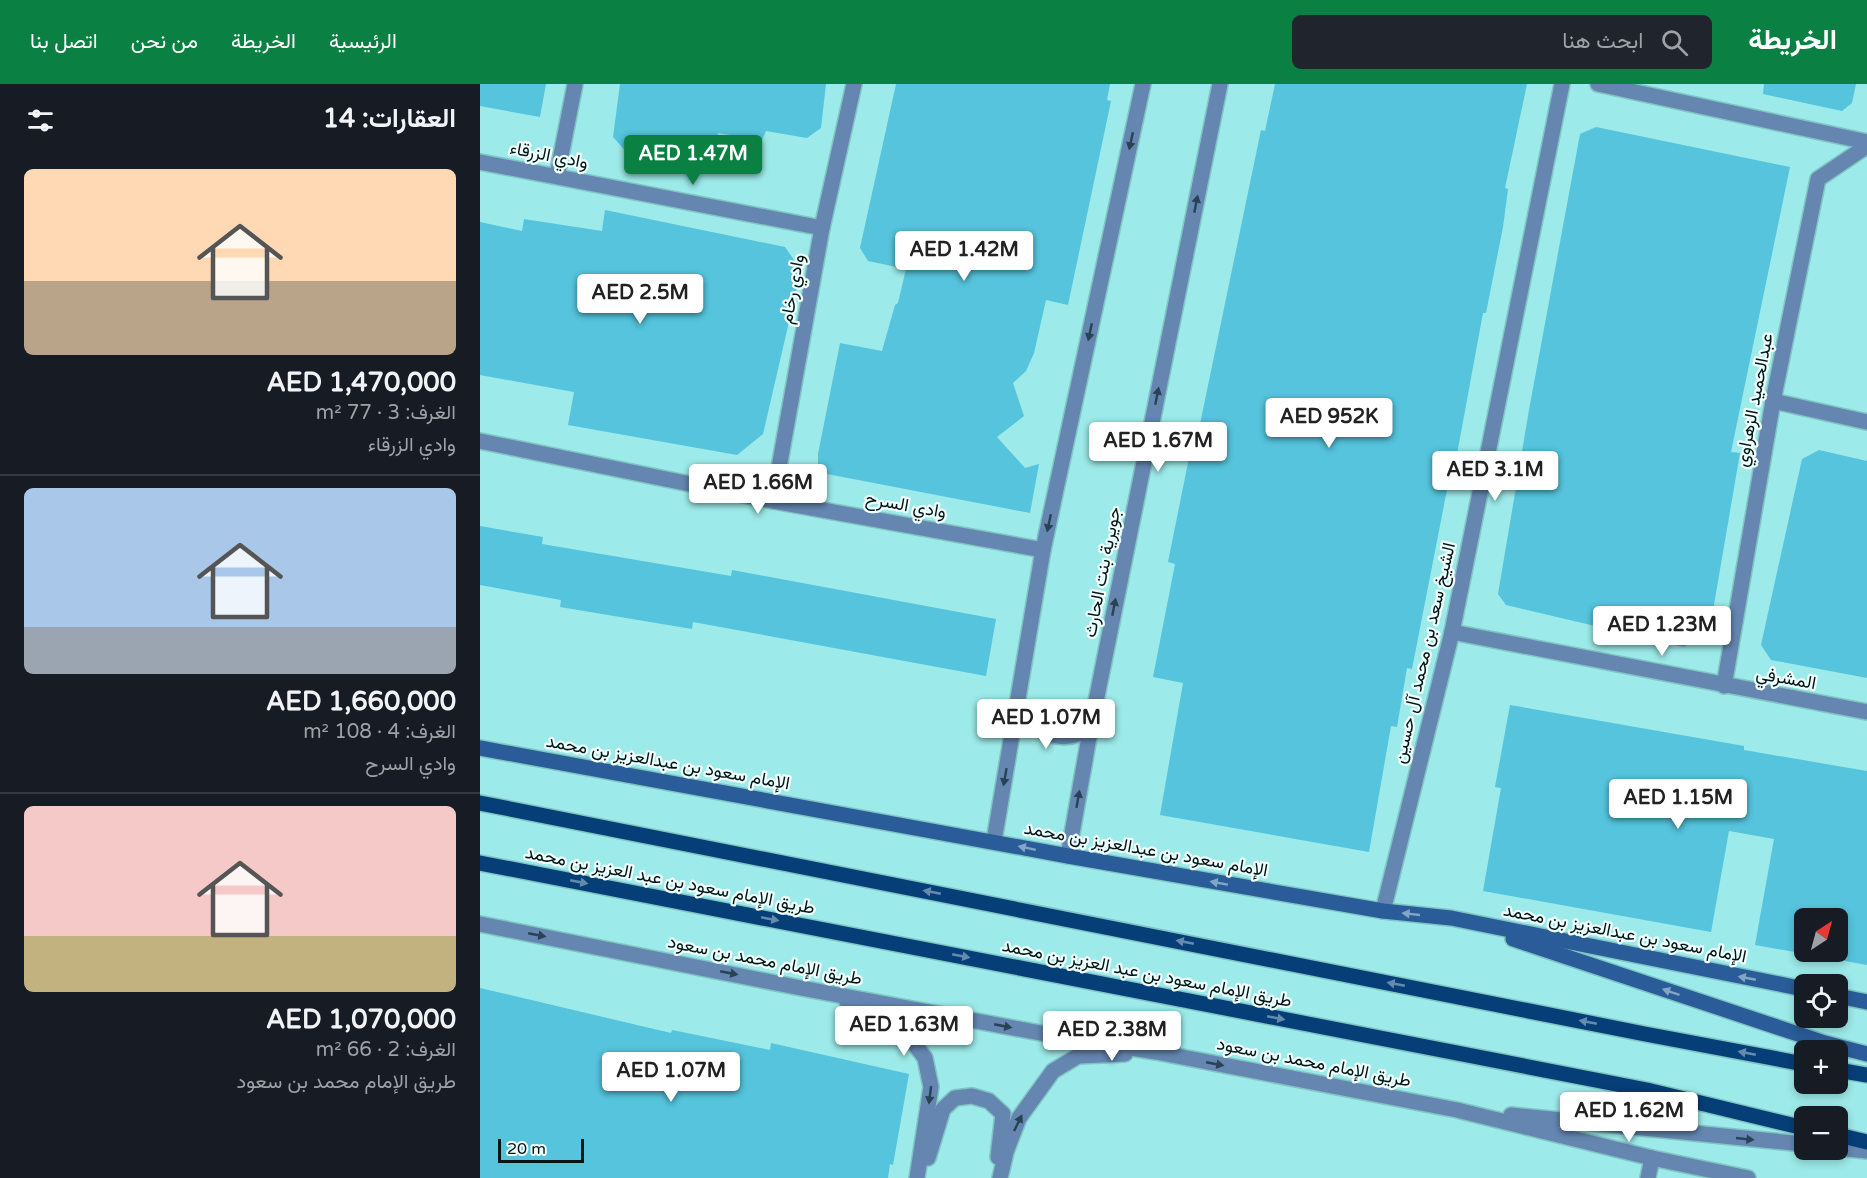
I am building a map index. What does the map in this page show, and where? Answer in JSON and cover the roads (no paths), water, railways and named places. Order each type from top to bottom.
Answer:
[{"type":"main road","name":"الإمام سعود بن عبدالعزيز بن محمد","points":[[480,748],[1068,856],[1383,911],[1451,918],[1794,987]]},
{"type":"main road","name":"طريق الإمام سعود بن عبد العزيز بن محمد","points":[[480,803],[1794,1062]]},
{"type":"main road","name":"طريق الإمام سعود بن عبد العزيز بن محمد","points":[[480,862],[1647,1090],[1794,1126]]},
{"type":"main road","points":[[1451,918],[1825,1043],[1867,1054]]},
{"type":"main road","points":[[1848,998],[1867,1002]]},
{"type":"main road","points":[[1848,1072],[1867,1075]]},
{"type":"main road","points":[[1848,1138],[1867,1142]]},
{"type":"street","points":[[556,176],[574,84]]},
{"type":"street","name":"وادي رخام","points":[[773,501],[822,228],[854,84]]},
{"type":"street","points":[[994,841],[1043,550],[1143,84]]},
{"type":"street","name":"جويرية بنت الحارث","points":[[1068,856],[1091,726],[1220,84]]},
{"type":"street","name":"الشيخ سعد بن محمد آل حسين","points":[[1383,911],[1452,632],[1562,84]]},
{"type":"street","points":[[1598,84],[1867,142]]},
{"type":"street","name":"عبدالحميد الزهراوي","points":[[1724,686],[1773,401],[1818,179],[1867,146]]},
{"type":"street","name":"وادي الزرقاء","points":[[480,162],[822,228]]},
{"type":"street","points":[[1773,401],[1867,422]]},
{"type":"street","name":"وادي السرح","points":[[480,441],[773,501],[1043,550]]},
{"type":"street","name":"المشرفي","points":[[1452,632],[1867,712]]},
{"type":"street","points":[[1017,707],[1024,719],[1033,726],[1052,734],[1078,734],[1091,726]]},
{"type":"street","name":"طريق الإمام محمد بن سعود","points":[[480,924],[801,988],[1156,1052],[1457,1110],[1652,1158],[1748,1178]]},
{"type":"street","points":[[801,988],[858,1006],[908,1034],[925,1058],[931,1087],[917,1178]]},
{"type":"street","points":[[1000,1178],[1006,1152],[1020,1118],[1053,1071],[1078,1056],[1156,1052]]},
{"type":"street","points":[[921,1178],[943,1109],[955,1098],[972,1096],[988,1101],[1003,1114],[995,1178]]},
{"type":"street","points":[[1457,1110],[1794,1143]]},
{"type":"street","points":[[1848,1149],[1867,1151]]},
{"type":"street","points":[[1648,1178],[1652,1158]]}]
